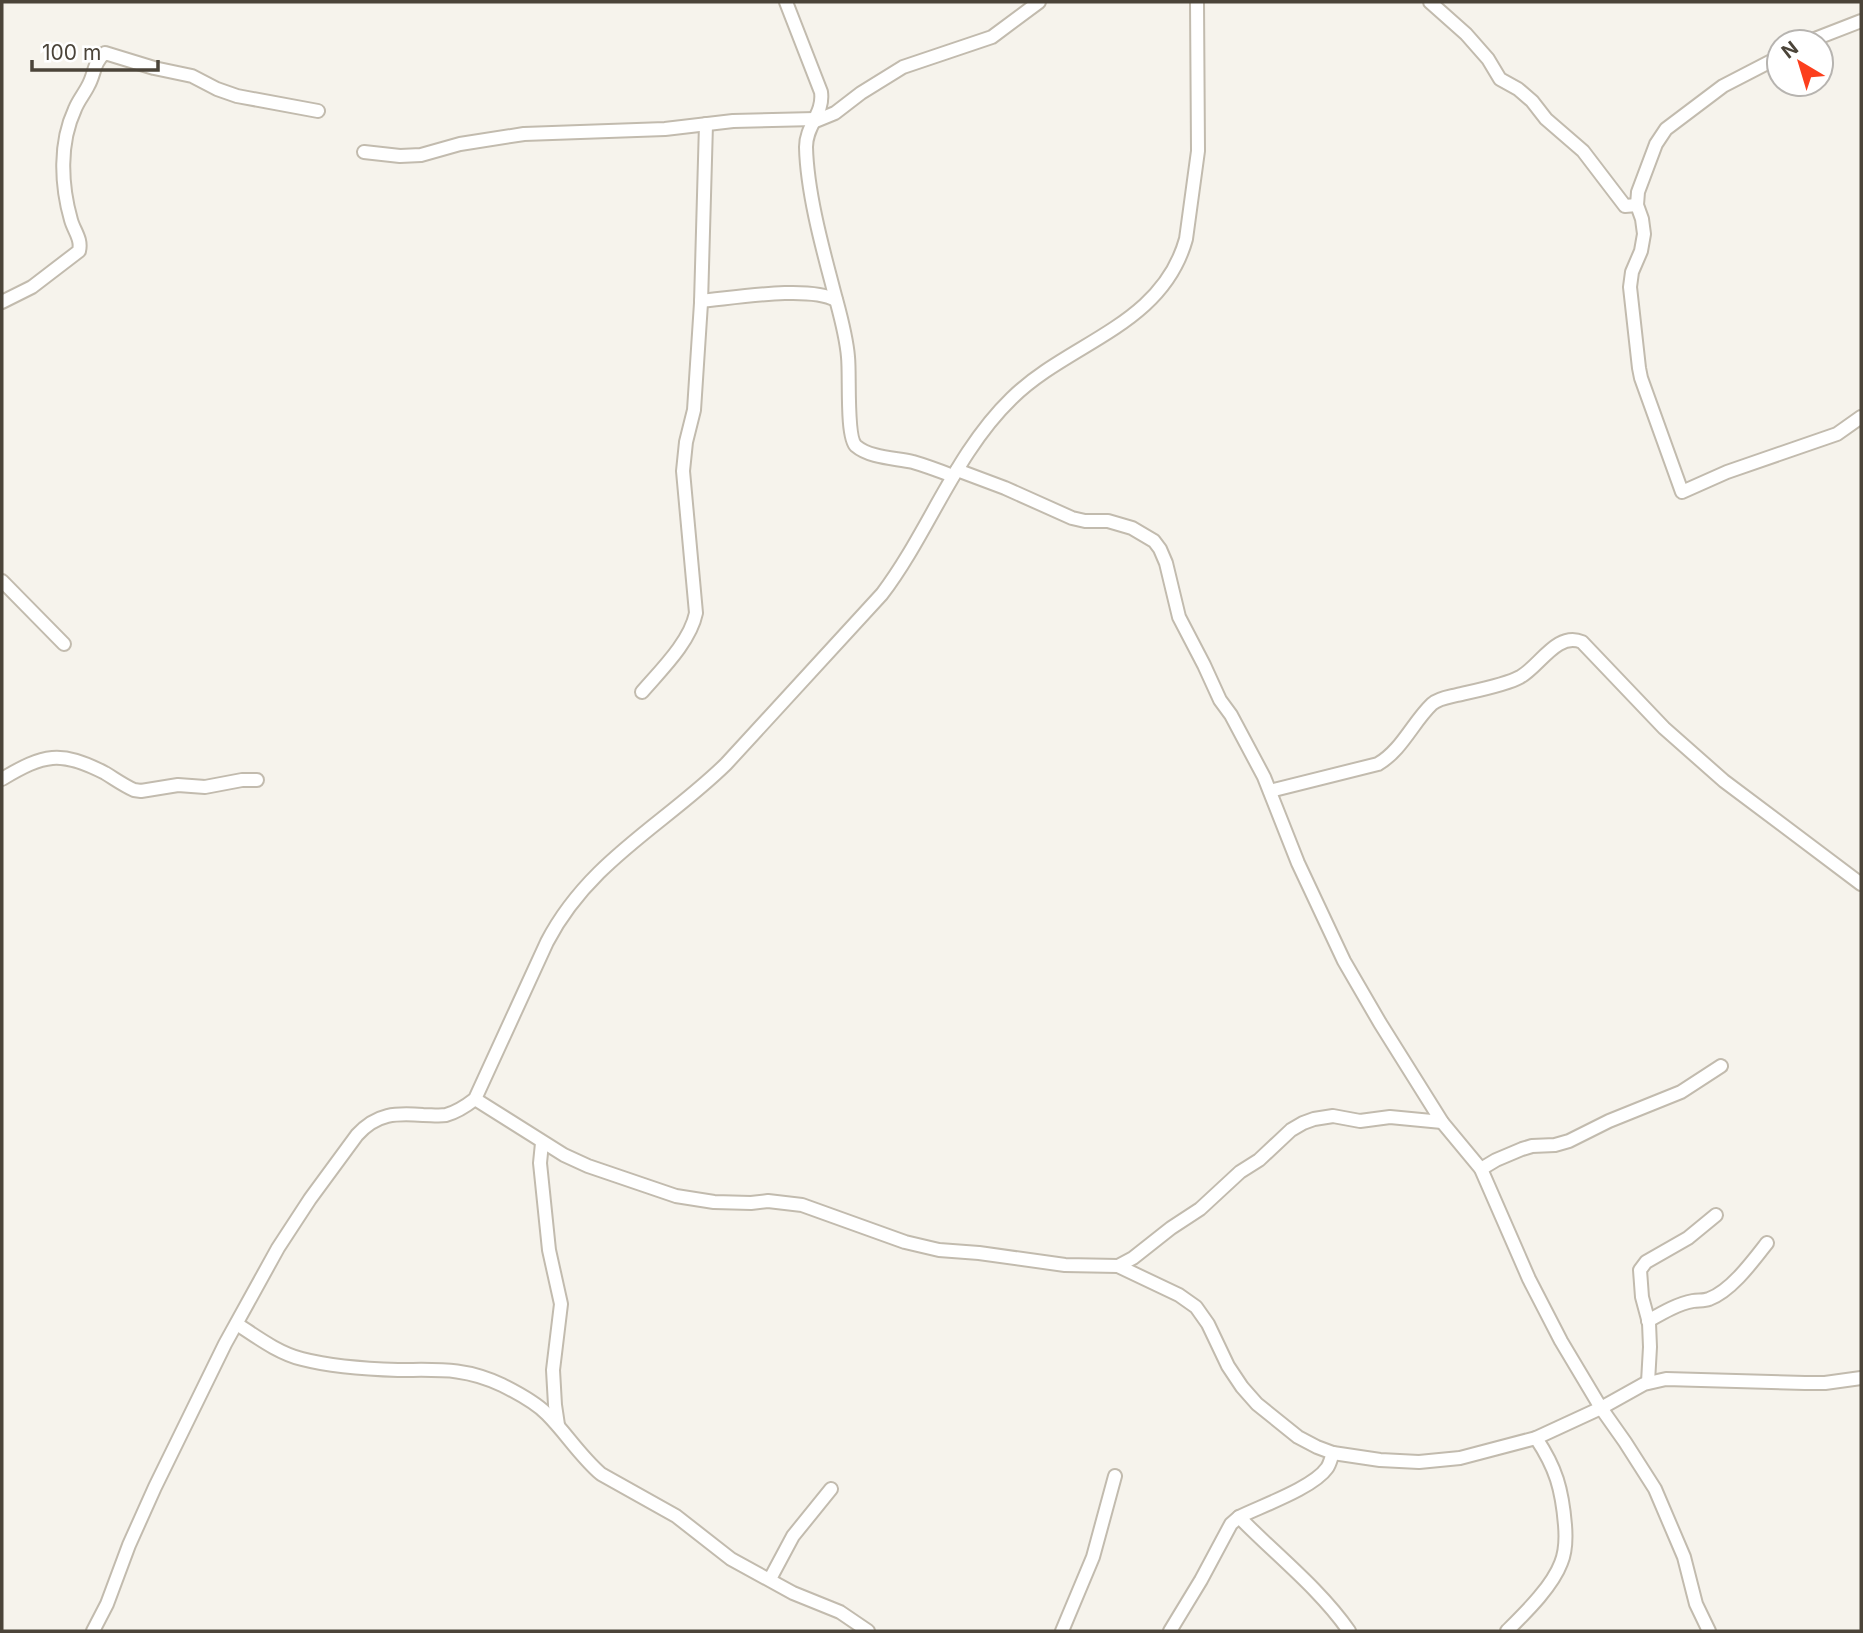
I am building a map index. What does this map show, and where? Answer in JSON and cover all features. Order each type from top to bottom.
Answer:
[{"type":"street","points":[[786,2],[821,92],[820,108],[808,131],[807,161],[818,227],[848,354],[853,442],[867,452],[1005,488],[1072,519],[1108,521],[1132,528],[1154,541],[1160,549],[1179,617],[1220,700],[1248,744],[1298,863],[1344,961],[1441,1122],[1481,1169],[1547,1314],[1601,1408],[1647,1475],[1662,1503],[1684,1557],[1696,1604],[1709,1631]]},
{"type":"street","points":[[364,152],[400,156],[421,155],[460,144],[524,134],[665,129],[765,120],[814,121],[835,113],[903,66],[992,37],[1039,2]]},
{"type":"street","points":[[93,1631],[107,1604],[155,1487],[237,1324],[285,1238],[365,1126],[381,1117],[397,1114],[445,1115],[475,1099],[547,942],[566,909],[611,861],[721,769],[882,594],[904,563],[955,473],[986,428],[1019,391],[1058,363],[1118,327],[1155,294],[1178,262],[1186,239],[1198,151],[1197,2]]},
{"type":"street","points":[[1430,2],[1466,34],[1488,59],[1500,79],[1525,95],[1546,119],[1583,150],[1625,206],[1637,205]]},
{"type":"street","points":[[1835,31],[1861,21]]},
{"type":"street","points":[[2,302],[32,287],[79,251],[79,239],[71,219],[62,168],[64,150],[73,112],[90,83],[95,65],[105,53],[191,76],[237,96],[318,111]]},
{"type":"street","points":[[1765,64],[1724,86],[1662,132],[1656,144],[1638,192],[1637,205],[1644,234],[1641,251],[1630,279],[1641,378],[1682,492],[1727,472],[1837,434],[1861,417]]},
{"type":"street","points":[[642,692],[695,622],[683,471],[686,442],[694,410],[701,301],[706,124]]},
{"type":"street","points":[[701,301],[804,293],[823,294],[836,300]]},
{"type":"street","points":[[2,580],[64,644]]},
{"type":"street","points":[[1270,791],[1378,764],[1391,755],[1434,702],[1520,677],[1557,645],[1564,641],[1577,640],[1582,642],[1664,728],[1724,782],[1861,884]]},
{"type":"street","points":[[2,779],[33,763],[57,757],[85,764],[134,790],[178,785],[205,787],[257,780]]},
{"type":"street","points":[[1481,1169],[1522,1149],[1569,1141],[1609,1121],[1681,1092],[1721,1066]]},
{"type":"street","points":[[475,1099],[542,1143],[588,1166],[676,1196],[734,1203],[779,1202],[802,1205],[897,1239],[939,1250],[1065,1265],[1118,1266],[1179,1295],[1196,1307],[1208,1324],[1228,1366],[1256,1404],[1298,1437],[1333,1453],[1419,1462],[1460,1458],[1536,1438],[1601,1408],[1648,1382],[1682,1378],[1825,1383],[1861,1378]]},
{"type":"street","points":[[1118,1266],[1200,1209],[1240,1172],[1259,1160],[1291,1130],[1303,1123],[1333,1116],[1360,1121],[1390,1117],[1441,1122]]},
{"type":"street","points":[[542,1143],[540,1163],[549,1250],[562,1304],[553,1370],[559,1428]]},
{"type":"street","points":[[1648,1382],[1650,1348],[1640,1270],[1646,1262],[1688,1238],[1716,1215]]},
{"type":"street","points":[[1648,1321],[1679,1305],[1695,1300],[1707,1301],[1722,1292],[1767,1243]]},
{"type":"street","points":[[237,1324],[283,1353],[300,1359],[353,1367],[442,1369],[475,1375],[503,1385],[530,1400],[548,1415],[601,1474],[677,1516],[732,1559],[793,1593],[840,1612],[868,1631]]},
{"type":"street","points":[[1507,1631],[1558,1571],[1564,1550],[1564,1500],[1546,1453],[1536,1438]]},
{"type":"street","points":[[1170,1631],[1231,1524],[1239,1517],[1312,1481],[1328,1467],[1333,1453]]},
{"type":"street","points":[[1062,1631],[1093,1557],[1115,1476]]},
{"type":"street","points":[[770,1579],[793,1536],[831,1489]]},
{"type":"street","points":[[1239,1517],[1303,1579],[1349,1631]]}]
